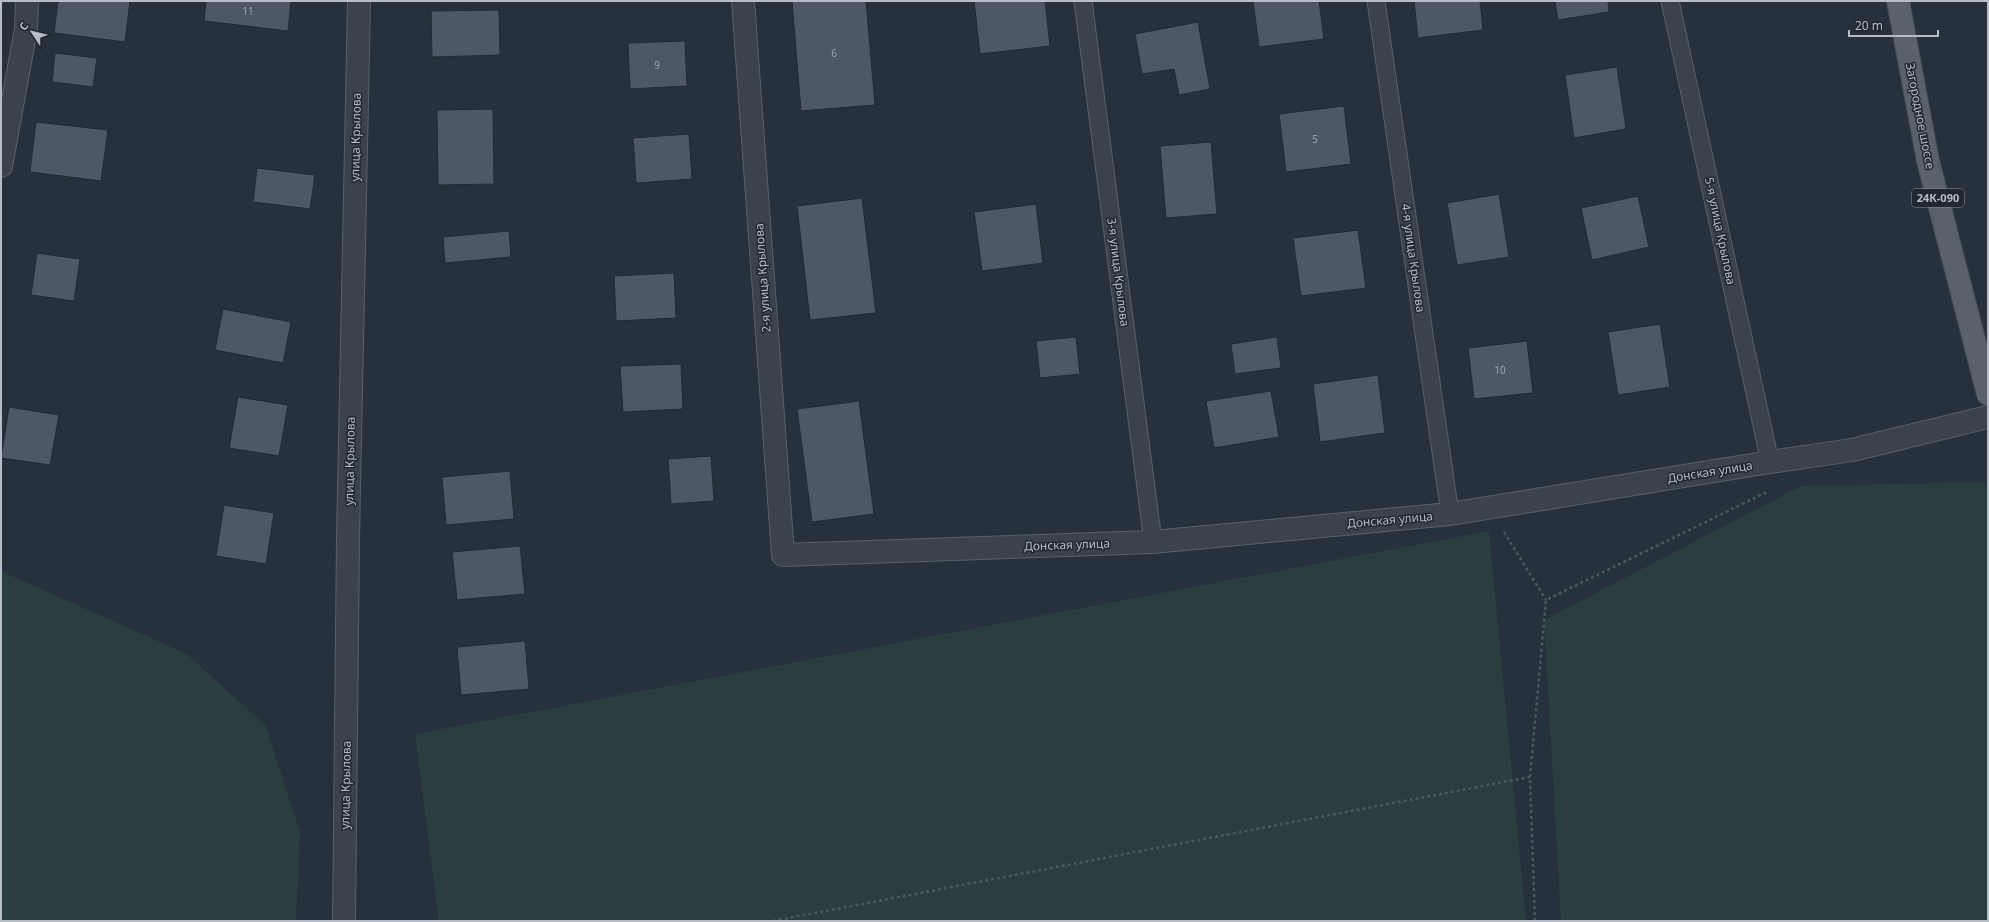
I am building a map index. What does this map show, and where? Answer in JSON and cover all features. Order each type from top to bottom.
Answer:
[{"type":"main road","name":"Загородное шоссе","points":[[1898,1],[1928,161],[1988,394]]},
{"type":"street","points":[[1,166],[9,115],[26,29],[26,1]]},
{"type":"street","name":"улица Крылова","points":[[344,921],[348,538],[358,1]]},
{"type":"street","name":"2-я улица Крылова","points":[[742,1],[783,555]]},
{"type":"street","name":"Донская улица","points":[[783,555],[1153,542],[1450,514],[1490,509],[1770,462],[1852,450],[1988,417]]},
{"type":"lane","name":"3-я улица Крылова","points":[[1083,1],[1153,542]]},
{"type":"lane","name":"4-я улица Крылова","points":[[1376,1],[1450,514]]},
{"type":"lane","name":"5-я улица Крылова","points":[[1670,1],[1770,462]]},
{"type":"path","points":[[1546,600],[1774,488]]},
{"type":"path","points":[[1490,509],[1546,600],[1530,777],[1535,921]]},
{"type":"path","points":[[773,921],[1530,777]]},
{"type":"shaded area","points":[[1984,482],[1988,493],[1988,921],[1561,921],[1544,620],[1801,486]]},
{"type":"shaded area","points":[[1489,531],[1526,921],[439,921],[415,734]]},
{"type":"shaded area","points":[[1,571],[187,654],[266,726],[300,832],[296,921],[1,921]]},
{"type":"building","points":[[58,1],[130,1],[125,42],[54,33]]},
{"type":"building","points":[[206,1],[291,1],[288,31],[204,21]]},
{"type":"building","points":[[792,1],[866,1],[875,105],[801,111]]},
{"type":"building","points":[[974,1],[1045,1],[1050,46],[980,54]]},
{"type":"building","points":[[1253,1],[1319,1],[1324,39],[1259,47]]},
{"type":"building","points":[[1414,1],[1480,1],[1483,30],[1418,38]]},
{"type":"building","points":[[1555,1],[1608,1],[1609,12],[1558,20]]},
{"type":"building","points":[[499,10],[500,55],[432,57],[431,11]]},
{"type":"building","points":[[1198,22],[1210,89],[1179,95],[1174,69],[1142,74],[1135,34]]},
{"type":"building","points":[[685,41],[687,86],[630,89],[628,43]]},
{"type":"building","points":[[55,53],[97,58],[93,87],[52,82]]},
{"type":"building","points":[[1617,67],[1626,129],[1574,138],[1565,75]]},
{"type":"building","points":[[1344,106],[1351,164],[1286,172],[1279,114]]},
{"type":"building","points":[[493,109],[494,184],[438,185],[437,110]]},
{"type":"building","points":[[36,122],[108,130],[101,181],[30,172]]},
{"type":"building","points":[[689,134],[692,179],[636,183],[633,138]]},
{"type":"building","points":[[1211,142],[1217,214],[1166,218],[1160,146]]},
{"type":"building","points":[[257,168],[315,175],[310,209],[253,202]]},
{"type":"building","points":[[1499,194],[1509,257],[1457,265],[1447,203]]},
{"type":"building","points":[[1638,196],[1649,247],[1592,260],[1581,208]]},
{"type":"building","points":[[862,198],[876,313],[810,320],[797,206]]},
{"type":"building","points":[[1036,204],[1043,263],[982,271],[974,212]]},
{"type":"building","points":[[1358,230],[1366,288],[1301,296],[1293,238]]},
{"type":"building","points":[[509,231],[511,257],[445,263],[443,237]]},
{"type":"building","points":[[37,253],[80,259],[74,301],[31,295]]},
{"type":"building","points":[[674,273],[676,318],[616,321],[614,276]]},
{"type":"building","points":[[223,309],[291,322],[283,363],[215,350]]},
{"type":"building","points":[[1660,324],[1670,387],[1618,395],[1608,332]]},
{"type":"building","points":[[1076,337],[1080,374],[1040,378],[1036,341]]},
{"type":"building","points":[[1277,337],[1281,368],[1235,374],[1231,344]]},
{"type":"building","points":[[1527,341],[1533,393],[1474,399],[1468,348]]},
{"type":"building","points":[[681,364],[683,409],[623,412],[620,366]]},
{"type":"building","points":[[1378,375],[1385,433],[1320,442],[1313,384]]},
{"type":"building","points":[[1271,391],[1279,437],[1214,448],[1206,401]]},
{"type":"building","points":[[238,397],[288,405],[279,456],[229,448]]},
{"type":"building","points":[[859,401],[874,514],[812,522],[797,409]]},
{"type":"building","points":[[9,407],[59,415],[50,465],[1,458]]},
{"type":"building","points":[[711,456],[714,501],[671,504],[668,459]]},
{"type":"building","points":[[510,471],[514,519],[446,525],[442,477]]},
{"type":"building","points":[[224,505],[274,513],[266,564],[216,556]]},
{"type":"building","points":[[520,546],[525,594],[457,600],[452,552]]},
{"type":"building","points":[[525,641],[529,689],[461,695],[457,647]]}]
